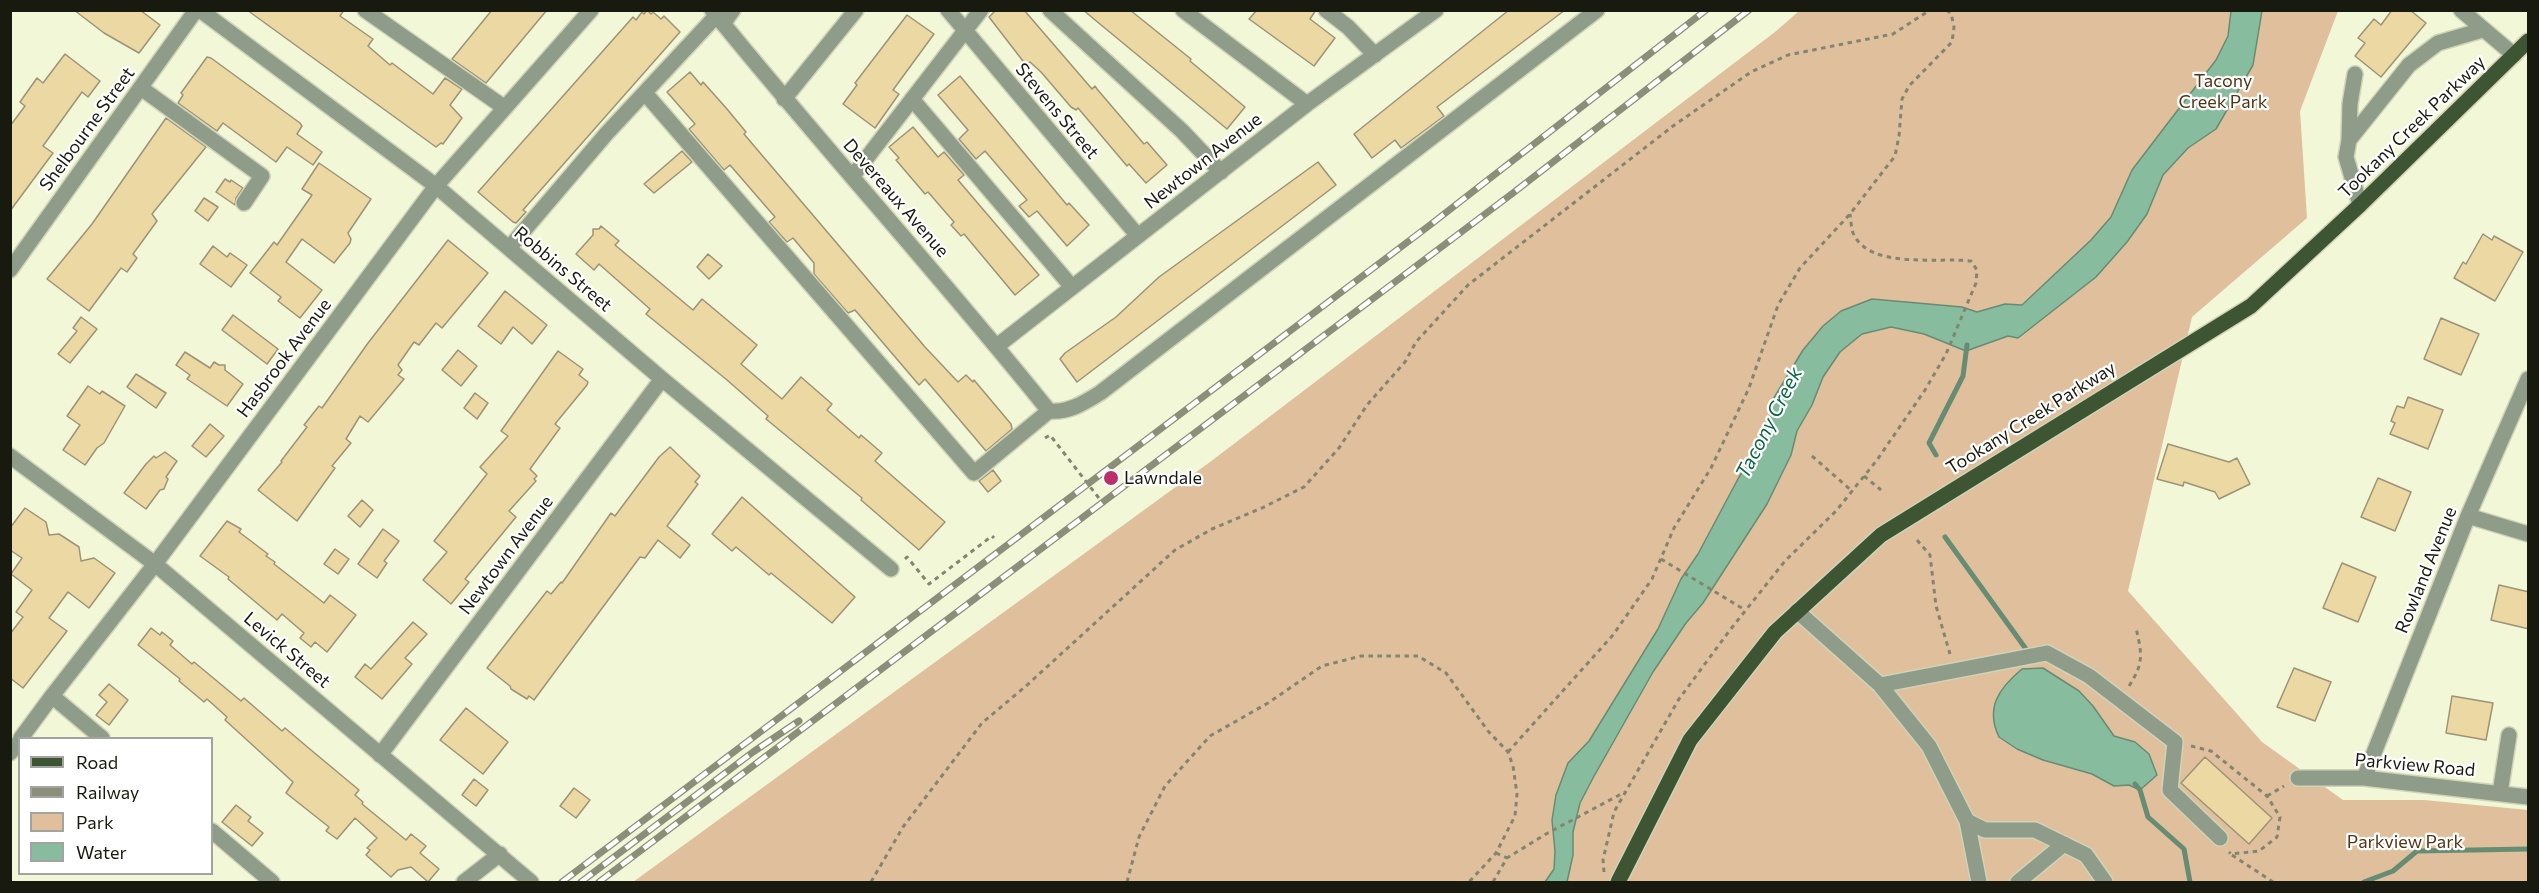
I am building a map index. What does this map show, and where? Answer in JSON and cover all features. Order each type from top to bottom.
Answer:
[{"type":"main road","name":"Tookany Creek Parkway","points":[[1618,882],[1690,740],[1774,632],[1881,535],[2251,306],[2360,205],[2529,41]]},
{"type":"street","name":"Shelbourne Street","points":[[10,270],[198,10]]},
{"type":"street","name":"Robbins Street","points":[[198,10],[436,186],[662,379],[891,569]]},
{"type":"street","points":[[365,10],[505,108]]},
{"type":"street","points":[[383,24],[393,10]]},
{"type":"street","name":"Hasbrook Avenue","points":[[22,737],[155,564],[436,186],[591,10]]},
{"type":"street","points":[[509,248],[645,93],[717,17],[733,10]]},
{"type":"street","points":[[784,99],[856,10]]},
{"type":"street","name":"Stevens Street","points":[[948,10],[1138,236]]},
{"type":"street","points":[[852,177],[981,10]]},
{"type":"street","points":[[1050,10],[1182,131],[1221,171]]},
{"type":"street","points":[[1183,10],[1307,104]]},
{"type":"street","points":[[1326,10],[1348,27],[1375,55]]},
{"type":"street","name":"Newtown Avenue","points":[[998,346],[1307,104],[1436,10]]},
{"type":"street","points":[[645,93],[974,473],[1049,411],[1061,412],[1084,404],[1100,393],[1400,165],[1598,10]]},
{"type":"street","points":[[2461,10],[2514,55]]},
{"type":"street","name":"Devereaux Avenue","points":[[717,17],[784,99],[998,346],[1049,411]]},
{"type":"street","points":[[2349,140],[2409,65],[2438,44],[2482,30]]},
{"type":"street","points":[[2355,74],[2346,157],[2360,205]]},
{"type":"street","points":[[141,88],[262,176],[244,203]]},
{"type":"street","points":[[912,99],[1072,287]]},
{"type":"street","name":"Newtown Avenue","points":[[380,755],[662,379]]},
{"type":"street","name":"Rowland Avenue","points":[[2364,778],[2468,516],[2529,379]]},
{"type":"street","name":"Levick Street","points":[[10,456],[155,564],[531,882]]},
{"type":"street","points":[[2468,516],[2529,534]]},
{"type":"street","points":[[1797,611],[1880,685],[1929,746],[1967,821],[1979,877],[1966,882]]},
{"type":"street","points":[[1880,685],[1958,672],[2047,653],[2089,676],[2175,742],[2170,790],[2220,837]]},
{"type":"street","points":[[52,696],[101,737]]},
{"type":"street","points":[[2500,793],[2509,735]]},
{"type":"street","name":"Parkview Road","points":[[2298,778],[2364,778],[2529,797]]},
{"type":"street","points":[[1967,821],[1985,830],[2035,830],[2085,855],[2104,882]]},
{"type":"street","points":[[213,832],[272,882]]},
{"type":"street","points":[[2018,882],[2064,844]]},
{"type":"street","points":[[464,882],[500,854]]},
{"type":"path","points":[[871,882],[903,827],[982,723],[1175,550],[1212,529],[1304,487],[1339,448],[1367,405],[1405,362],[1416,342],[1468,285],[1673,126],[1751,72],[1788,55],[1893,34],[1930,10]]},
{"type":"path","points":[[1508,752],[1613,635],[1652,579],[1674,528],[1711,468],[1741,406],[1778,305],[1800,268],[1850,214],[1894,156],[1899,136],[1902,99],[1909,86],[1952,42],[1954,27],[1951,13],[1946,10]]},
{"type":"path","points":[[1605,882],[1603,860],[1614,812],[1679,699],[1745,610],[1785,561],[1836,511],[1864,476],[1919,399],[1946,354],[1976,284],[1977,270],[1971,261],[1917,261],[1886,257],[1865,247],[1854,233],[1850,214]]},
{"type":"path","points":[[1031,426],[1042,439],[1050,435],[1105,506]]},
{"type":"path","points":[[1812,456],[1852,491]]},
{"type":"path","points":[[1864,476],[1881,490]]},
{"type":"path","points":[[891,569],[908,557],[928,584],[992,536],[994,538]]},
{"type":"path","points":[[1917,540],[1930,555],[1936,606],[1946,646],[1958,672]]},
{"type":"path","points":[[1661,559],[1745,610]]},
{"type":"path","points":[[2120,700],[2137,673],[2142,656],[2136,628]]},
{"type":"path","points":[[1127,882],[1139,837],[1165,786],[1210,736],[1268,703],[1322,666],[1361,656],[1418,656],[1446,673],[1488,731],[1508,752],[1513,766],[1517,794],[1515,816],[1496,853],[1469,882]]},
{"type":"path","points":[[2175,742],[2211,751],[2267,796],[2280,817],[2277,837],[2259,851],[2231,854]]},
{"type":"path","points":[[1493,882],[1507,858],[1546,834],[1627,791]]},
{"type":"path","points":[[2220,837],[2231,854],[2273,882]]},
{"type":"path","points":[[1496,853],[1507,858]]},
{"type":"green space","points":[[1799,11],[2338,11],[2300,111],[2307,218],[2192,317],[2128,591],[2262,742],[2343,800],[2424,800],[2528,810],[2528,882],[633,882],[1210,462],[1775,32]]},
{"type":"water","name":"Tacony Creek","points":[[2231,11],[2262,11],[2253,65],[2216,129],[2188,148],[2163,175],[2147,214],[2127,242],[2096,277],[2018,338],[2008,336],[1966,351],[1924,334],[1891,327],[1862,334],[1840,352],[1823,377],[1812,405],[1797,431],[1791,455],[1767,504],[1703,603],[1686,623],[1653,672],[1580,803],[1573,832],[1573,855],[1567,882],[1545,882],[1554,869],[1552,820],[1556,795],[1568,763],[1589,741],[1658,629],[1681,579],[1698,554],[1739,477],[1757,449],[1768,427],[1772,401],[1803,350],[1823,326],[1841,311],[1872,299],[1962,307],[1977,312],[2005,304],[2022,305],[2091,240],[2111,217],[2132,170],[2216,60],[2228,36]]},
{"type":"water","points":[[2043,668],[2079,691],[2093,706],[2114,736],[2135,742],[2149,754],[2157,775],[2140,790],[2129,785],[2114,786],[2092,774],[2043,760],[2017,749],[1999,737],[1993,717],[2001,691],[2022,669]]},
{"type":"building","points":[[74,10],[140,10],[160,25],[139,53],[104,33]]},
{"type":"building","points":[[247,10],[344,10],[340,16],[373,39],[368,46],[390,65],[392,63],[433,94],[445,78],[462,89],[450,105],[462,118],[443,144],[436,147]]},
{"type":"building","points":[[492,10],[547,10],[486,83],[452,59]]},
{"type":"building","points":[[647,10],[661,19],[664,16],[680,32],[523,210],[526,212],[516,223],[513,222],[478,192],[633,17],[636,20],[642,12],[644,14]]},
{"type":"building","points":[[996,10],[1024,10],[1092,89],[1095,86],[1144,144],[1147,142],[1167,165],[1146,183],[1129,164],[1127,166],[1078,108],[1076,110],[1071,107],[1030,62],[1026,65],[989,17]]},
{"type":"building","points":[[1083,10],[1130,10],[1191,59],[1190,61],[1245,107],[1227,129]]},
{"type":"building","points":[[1257,10],[1316,10],[1310,19],[1335,38],[1314,66],[1249,19]]},
{"type":"building","points":[[1509,10],[1565,10],[1437,107],[1444,116],[1401,148],[1395,140],[1372,158],[1354,134]]},
{"type":"building","points":[[2392,10],[2410,10],[2426,23],[2381,77],[2355,56],[2365,43],[2358,38],[2374,19],[2381,25]]},
{"type":"building","points":[[907,15],[934,34],[893,90],[899,94],[875,128],[843,104],[857,85],[855,83]]},
{"type":"building","points":[[65,54],[100,81],[88,97],[82,92],[43,146],[53,153],[10,211],[10,126],[25,106],[20,102],[37,78],[43,83]]},
{"type":"building","points":[[207,57],[300,123],[302,126],[297,134],[322,152],[313,165],[287,147],[276,162],[223,123],[217,131],[178,103],[183,95],[181,93]]},
{"type":"building","points":[[690,72],[701,85],[703,82],[727,109],[746,132],[744,134],[925,347],[958,382],[966,375],[973,382],[974,380],[1011,424],[1012,429],[986,451],[925,379],[919,385],[855,310],[848,313],[814,274],[814,263],[793,238],[787,242],[769,222],[775,217],[730,165],[724,170],[689,129],[695,124],[667,92]]},
{"type":"building","points":[[960,76],[1067,205],[1069,203],[1089,225],[1067,246],[1037,211],[1029,217],[1019,206],[1027,200],[985,151],[976,159],[959,139],[968,130],[938,95]]},
{"type":"building","points":[[166,118],[206,147],[152,214],[157,221],[133,254],[137,258],[127,272],[121,268],[89,311],[47,279],[92,224]]},
{"type":"building","points":[[913,127],[938,157],[944,152],[964,175],[958,180],[1039,275],[1015,295],[964,234],[961,236],[951,225],[954,222],[928,192],[925,194],[896,160],[899,158],[889,147]]},
{"type":"building","points":[[682,151],[692,162],[654,193],[644,184]]},
{"type":"building","points":[[1318,162],[1336,185],[1077,382],[1060,359],[1065,353],[1116,317],[1159,277]]},
{"type":"building","points":[[319,163],[371,199],[348,233],[350,243],[334,263],[302,239],[286,262],[322,290],[300,318],[278,301],[281,297],[250,273],[274,242],[277,245],[312,195],[302,189]]},
{"type":"building","points":[[225,179],[243,188],[236,198],[235,205],[216,192]]},
{"type":"building","points":[[204,198],[218,207],[208,221],[195,211]]},
{"type":"building","points":[[601,226],[619,241],[615,245],[693,310],[702,299],[757,345],[741,364],[782,399],[801,377],[832,404],[827,410],[859,438],[861,435],[882,453],[875,461],[945,522],[919,550],[861,500],[862,498],[766,419],[768,416],[727,380],[646,314],[650,309],[599,264],[594,270],[576,254],[593,235],[593,229],[599,229]]},
{"type":"building","points":[[2483,234],[2492,240],[2494,236],[2523,252],[2495,301],[2454,278],[2463,262],[2466,264]]},
{"type":"building","points":[[448,240],[488,273],[442,328],[436,323],[419,345],[414,342],[398,365],[402,370],[398,375],[404,379],[368,422],[360,416],[346,439],[351,443],[332,466],[335,468],[297,521],[258,490],[307,427],[304,425],[319,406],[322,408],[368,343]]},
{"type":"building","points":[[213,246],[227,257],[230,253],[247,265],[231,287],[200,264]]},
{"type":"building","points":[[708,254],[722,266],[709,279],[697,267]]},
{"type":"building","points":[[505,291],[547,325],[532,344],[513,327],[501,344],[478,326]]},
{"type":"building","points":[[233,315],[278,349],[267,364],[222,330]]},
{"type":"building","points":[[81,317],[97,329],[70,363],[58,354],[77,331],[73,328]]},
{"type":"building","points":[[2441,318],[2479,334],[2461,375],[2424,359]]},
{"type":"building","points":[[458,350],[477,366],[461,386],[442,370]]},
{"type":"building","points":[[558,351],[583,369],[579,375],[588,382],[587,385],[555,424],[560,428],[530,469],[537,476],[534,479],[536,481],[509,511],[516,517],[465,579],[469,582],[451,604],[423,580],[447,552],[434,541],[487,474],[480,467],[508,436],[501,431]]},
{"type":"building","points":[[185,352],[210,368],[214,362],[225,365],[225,370],[243,384],[227,406],[187,379],[190,375],[176,365]]},
{"type":"building","points":[[136,374],[166,393],[156,408],[127,387]]},
{"type":"building","points":[[88,386],[100,394],[102,391],[125,406],[104,443],[97,448],[85,465],[63,450],[80,425],[67,416]]},
{"type":"building","points":[[475,393],[488,403],[477,419],[464,408]]},
{"type":"building","points":[[2408,397],[2443,410],[2428,449],[2390,434],[2395,423],[2391,421],[2397,406],[2404,408]]},
{"type":"building","points":[[210,424],[224,436],[206,457],[192,446]]},
{"type":"building","points":[[2168,444],[2229,462],[2237,458],[2250,484],[2219,499],[2215,492],[2184,482],[2183,486],[2157,479]]},
{"type":"building","points":[[670,447],[700,476],[695,482],[698,484],[667,526],[690,545],[680,558],[658,540],[645,558],[640,557],[534,700],[529,696],[527,699],[511,689],[487,668],[547,591],[551,594],[562,583],[611,513],[615,516],[659,457]]},
{"type":"building","points":[[165,452],[177,461],[166,477],[168,479],[164,489],[160,490],[146,509],[124,493],[154,456],[156,458]]},
{"type":"building","points":[[993,470],[1001,481],[988,492],[979,481]]},
{"type":"building","points":[[2378,478],[2411,492],[2395,531],[2361,517]]},
{"type":"building","points":[[742,497],[855,597],[832,623],[736,547],[732,551],[712,534]]},
{"type":"building","points":[[362,500],[373,510],[360,527],[348,516]]},
{"type":"building","points":[[25,508],[46,522],[49,535],[59,534],[79,547],[81,561],[94,558],[115,573],[89,608],[68,592],[49,618],[67,631],[23,688],[10,678],[10,634],[23,617],[16,612],[32,590],[11,574],[22,558],[10,550],[10,528]]},
{"type":"building","points":[[227,521],[241,529],[239,532],[268,554],[266,556],[275,562],[274,564],[324,603],[330,595],[356,615],[327,652],[315,642],[311,647],[300,638],[304,633],[282,614],[277,620],[228,579],[229,577],[200,556]]},
{"type":"building","points":[[383,529],[399,541],[384,561],[387,563],[377,578],[358,564]]},
{"type":"building","points":[[335,549],[349,559],[338,574],[324,564]]},
{"type":"building","points":[[2342,563],[2376,577],[2358,622],[2323,608]]},
{"type":"building","points":[[2499,585],[2529,592],[2529,629],[2491,620]]},
{"type":"building","points":[[413,622],[427,634],[405,658],[412,664],[382,699],[355,677],[365,664],[371,669]]},
{"type":"building","points":[[151,628],[160,635],[162,632],[173,641],[170,645],[241,701],[244,698],[282,731],[285,728],[359,790],[355,795],[363,802],[362,804],[406,840],[411,834],[426,846],[420,853],[439,869],[428,882],[411,867],[398,870],[391,877],[366,855],[370,850],[367,848],[377,838],[355,818],[337,839],[326,831],[329,827],[286,793],[293,782],[225,720],[227,717],[207,699],[204,702],[138,645]]},
{"type":"building","points":[[2294,668],[2331,682],[2315,721],[2277,707]]},
{"type":"building","points":[[109,684],[128,700],[109,725],[96,715],[107,702],[99,695]]},
{"type":"building","points":[[2452,696],[2493,703],[2486,740],[2446,733]]},
{"type":"building","points":[[466,708],[508,742],[483,774],[440,740]]},
{"type":"building","points":[[2205,757],[2272,818],[2249,844],[2181,783]]},
{"type":"building","points":[[474,779],[488,790],[476,806],[462,795]]},
{"type":"building","points":[[574,788],[590,800],[576,818],[560,806]]},
{"type":"building","points":[[236,805],[251,817],[248,821],[263,833],[252,846],[222,822]]},
{"type":"waterway","points":[[1936,455],[1929,443],[1963,376],[1967,345]]},
{"type":"waterway","points":[[1945,537],[2026,649]]},
{"type":"waterway","points":[[2135,784],[2140,790],[2148,817],[2184,849],[2190,882]]},
{"type":"waterway","points":[[2364,882],[2393,871],[2417,851],[2528,849]]},
{"type":"railway","points":[[562,882],[1430,225],[1706,10]]},
{"type":"railway","points":[[599,882],[1513,193],[1749,10]]},
{"type":"railway","points":[[581,882],[753,752],[799,721]]},
{"type":"place","name":"Lawndale","points":[[1111,478]]},
{"type":"park label","name":"Tacony Creek Park","points":[[2223,91]]},
{"type":"park label","name":"Parkview Park","points":[[2405,842]]}]
